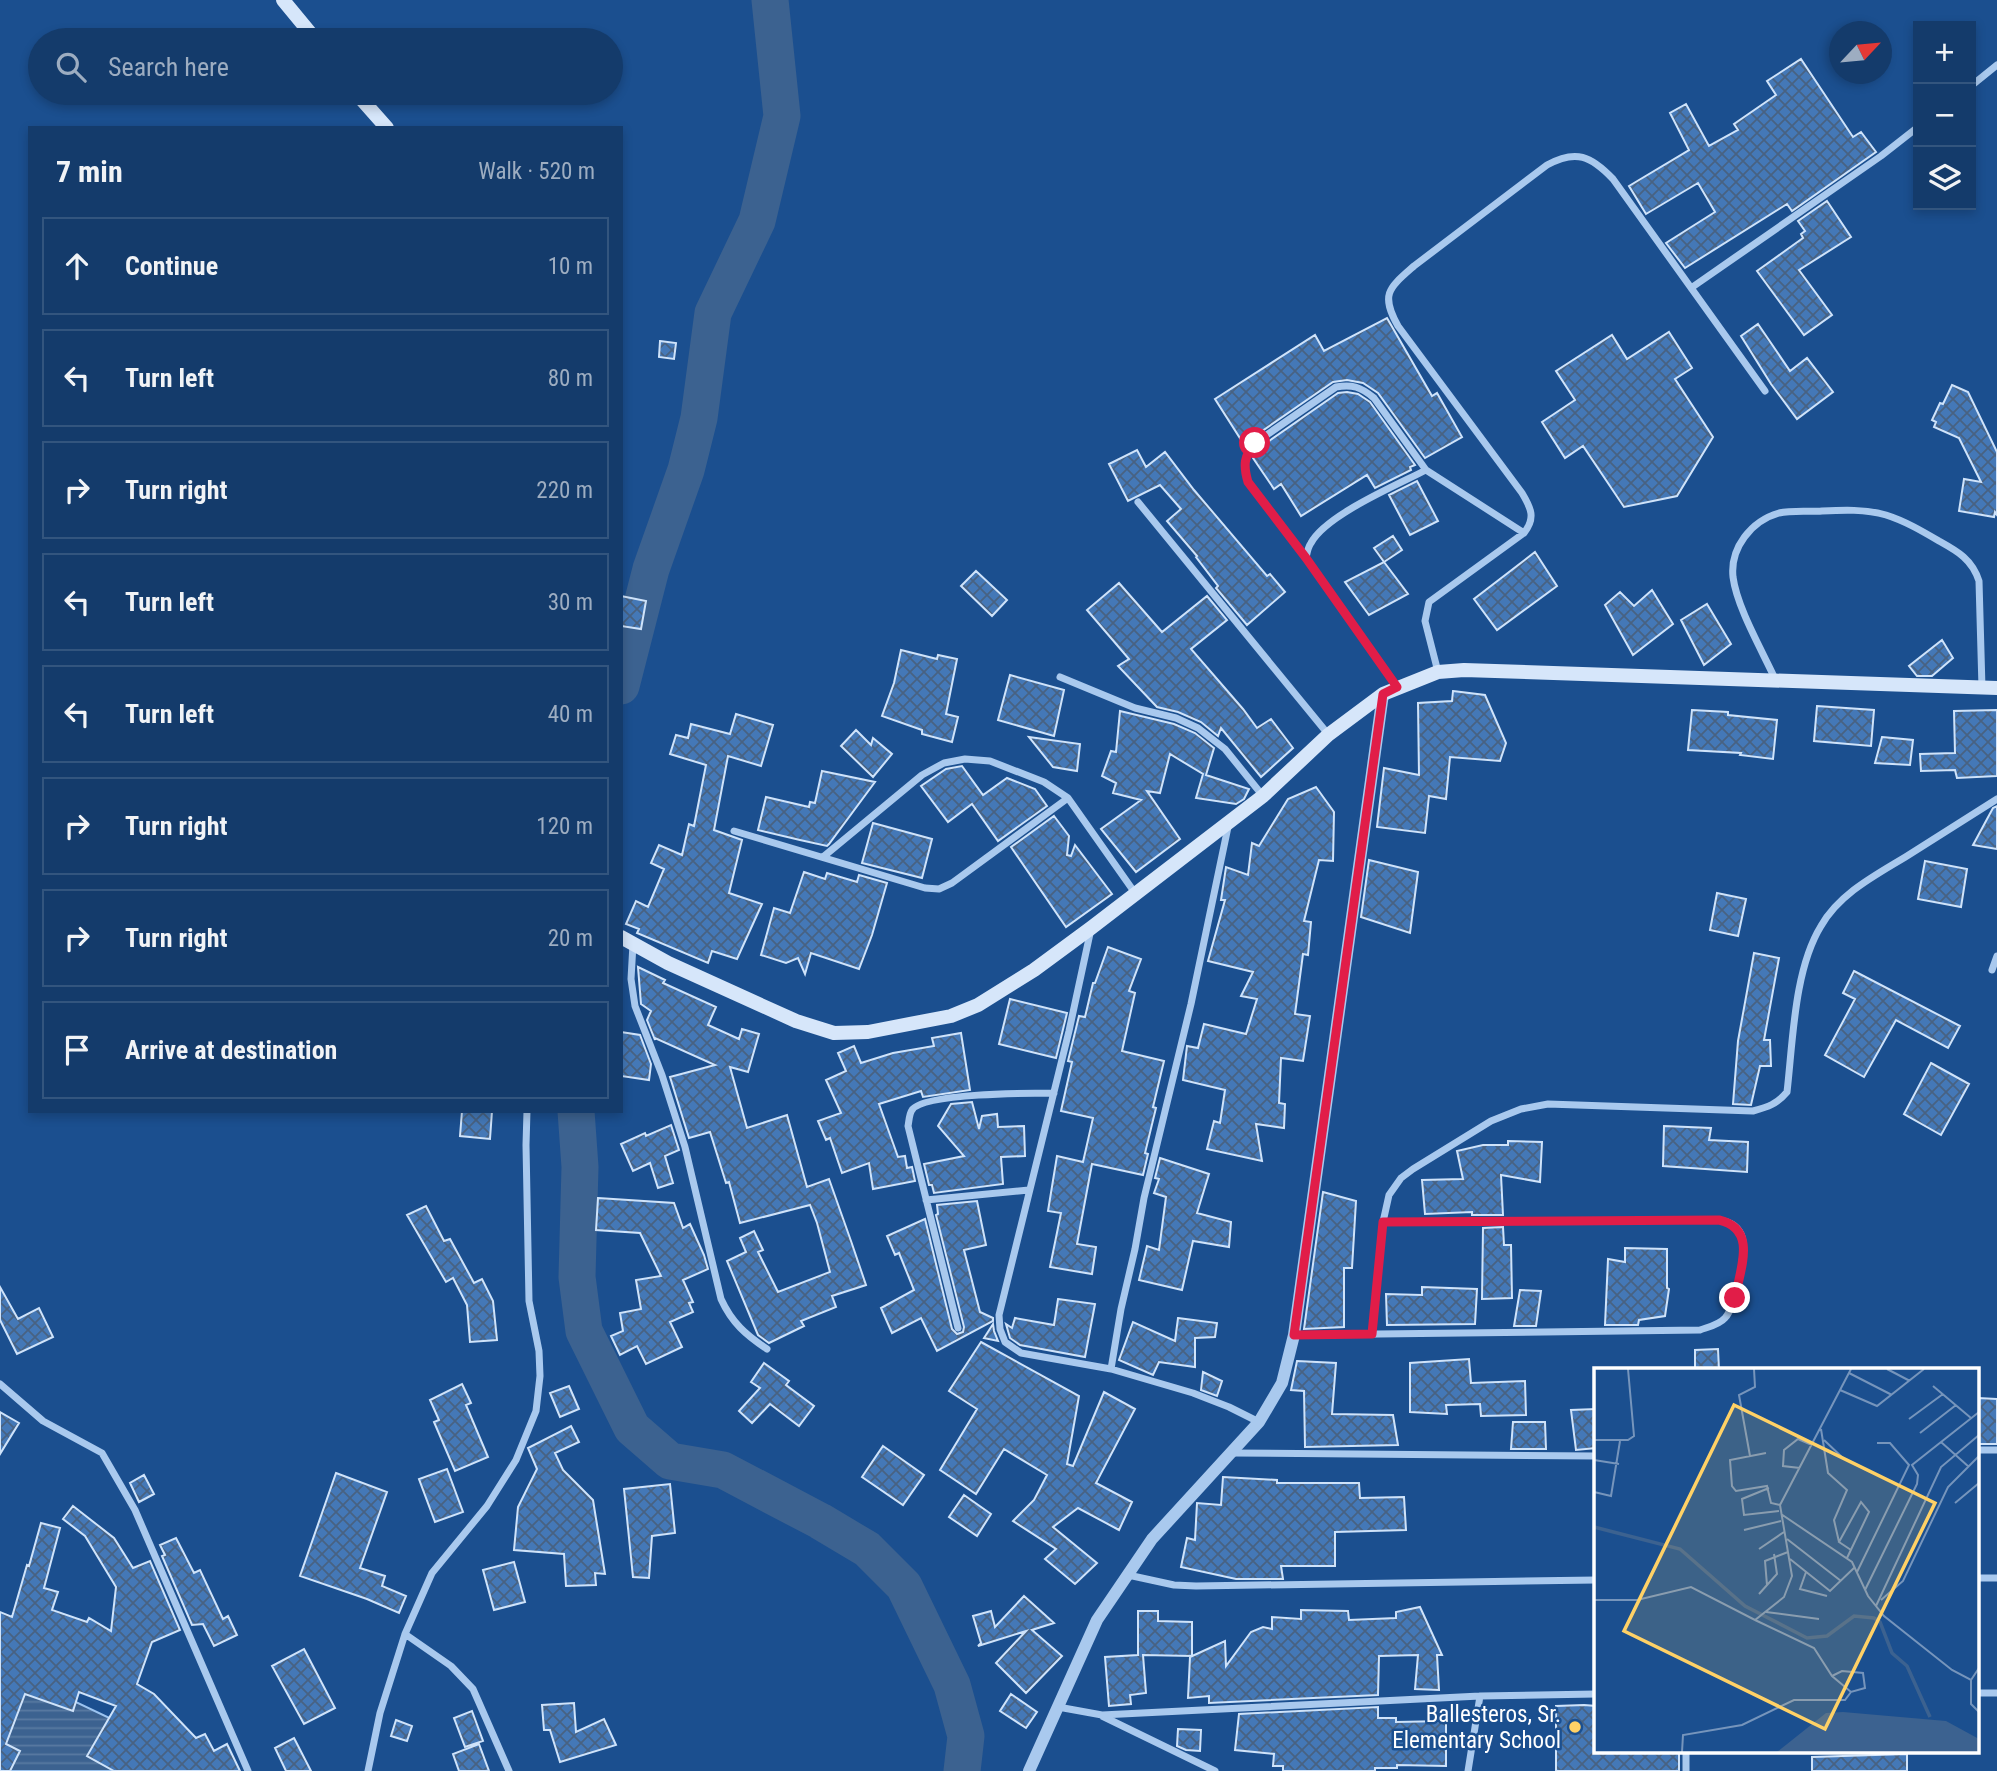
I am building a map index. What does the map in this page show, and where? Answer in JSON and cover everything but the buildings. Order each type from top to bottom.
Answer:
[{"type":"main road","points":[[283,0],[306,28]]},
{"type":"main road","points":[[367,105],[385,126]]},
{"type":"main road","points":[[627,940],[668,963],[796,1021],[834,1032],[868,1032],[951,1016],[978,1005],[1034,970],[1228,824],[1263,796],[1328,735],[1383,694],[1438,673],[1464,670],[1989,688]]},
{"type":"street","points":[[1973,84],[1997,65]]},
{"type":"street","points":[[1691,288],[1913,131]]},
{"type":"street","points":[[1438,673],[1426,621],[1429,602],[1524,533],[1532,516],[1529,506],[1398,326],[1387,303],[1392,288],[1414,266],[1547,165],[1559,158],[1587,158],[1598,163],[1613,179],[1765,391]]},
{"type":"street","points":[[1397,687],[1306,558],[1248,482],[1244,467],[1246,453],[1255,443],[1336,387],[1351,385],[1364,389],[1374,398],[1426,470],[1524,533]]},
{"type":"street","points":[[1306,558],[1309,545],[1316,535],[1338,517],[1426,470]]},
{"type":"street","points":[[1138,502],[1328,735]]},
{"type":"street","points":[[1777,682],[1744,611],[1733,577],[1734,557],[1744,536],[1760,522],[1780,513],[1848,509],[1883,514],[1911,524],[1968,559],[1975,568],[1979,581],[1989,688]]},
{"type":"street","points":[[1060,677],[1135,708],[1176,718],[1198,728],[1225,749],[1263,796]]},
{"type":"street","points":[[1029,1771],[1097,1620],[1152,1539],[1259,1422],[1282,1383],[1294,1335],[1383,694]]},
{"type":"street","points":[[823,857],[922,775],[944,764],[965,759],[990,761],[1044,782],[1068,798],[1135,893]]},
{"type":"street","points":[[734,831],[925,888],[939,889],[952,883],[1068,798]]},
{"type":"street","points":[[1372,1334],[1383,1222],[1389,1195],[1401,1178],[1491,1121],[1521,1109],[1548,1104],[1753,1111],[1779,1101],[1787,1092],[1799,997],[1809,953],[1821,926],[1839,902],[1864,883],[1997,799]]},
{"type":"street","points":[[1111,1369],[1144,1198],[1191,1004],[1228,824]]},
{"type":"street","points":[[1091,928],[1054,1093],[999,1315],[1000,1329],[1005,1342],[1020,1353],[1111,1369],[1193,1393],[1229,1406],[1259,1422]]},
{"type":"street","points":[[627,940],[635,1006],[662,1075],[685,1147],[721,1299],[727,1314],[741,1332],[767,1349]]},
{"type":"street","points":[[1992,970],[1997,956]]},
{"type":"street","points":[[958,1328],[908,1126],[911,1111],[918,1105],[943,1098],[1054,1093]]},
{"type":"street","points":[[368,1771],[380,1713],[405,1634],[432,1573],[486,1506],[516,1460],[536,1411],[540,1376],[529,1301],[527,1113]]},
{"type":"street","points":[[926,1200],[1029,1190]]},
{"type":"street","points":[[1294,1335],[1700,1330],[1725,1318],[1735,1298],[1744,1243],[1740,1231],[1732,1223],[1719,1220],[1383,1222]]},
{"type":"street","points":[[0,1384],[43,1421],[102,1453],[135,1510],[248,1771]]},
{"type":"street","points":[[1232,1453],[1594,1456]]},
{"type":"street","points":[[1128,1574],[1174,1585],[1196,1586],[1594,1580]]},
{"type":"street","points":[[405,1634],[451,1666],[473,1689],[509,1771]]},
{"type":"street","points":[[1102,1716],[1480,1696],[1594,1694]]},
{"type":"street","points":[[1468,1771],[1480,1696]]},
{"type":"street","points":[[1058,1707],[1102,1716],[1215,1771]]},
{"type":"water","points":[[0,1666],[120,1723],[146,1771],[0,1771]]},
{"type":"waterway","points":[[623,678],[651,569],[686,470],[699,418],[713,313],[757,221],[782,116],[770,0]]},
{"type":"waterway","points":[[576,1113],[580,1167],[577,1277],[584,1331],[632,1428],[670,1461],[723,1470],[820,1521],[867,1549],[904,1586],[952,1685],[966,1736],[962,1771]]},
{"type":"place","name":"Ballesteros, Sr. Elementary School","points":[[1575,1727]]},
{"type":"route","points":[[1255,443],[1246,453],[1244,467],[1248,482],[1306,558],[1397,687],[1383,694],[1294,1335],[1372,1334],[1383,1222],[1719,1220],[1732,1223],[1740,1231],[1744,1243],[1735,1298]]}]
